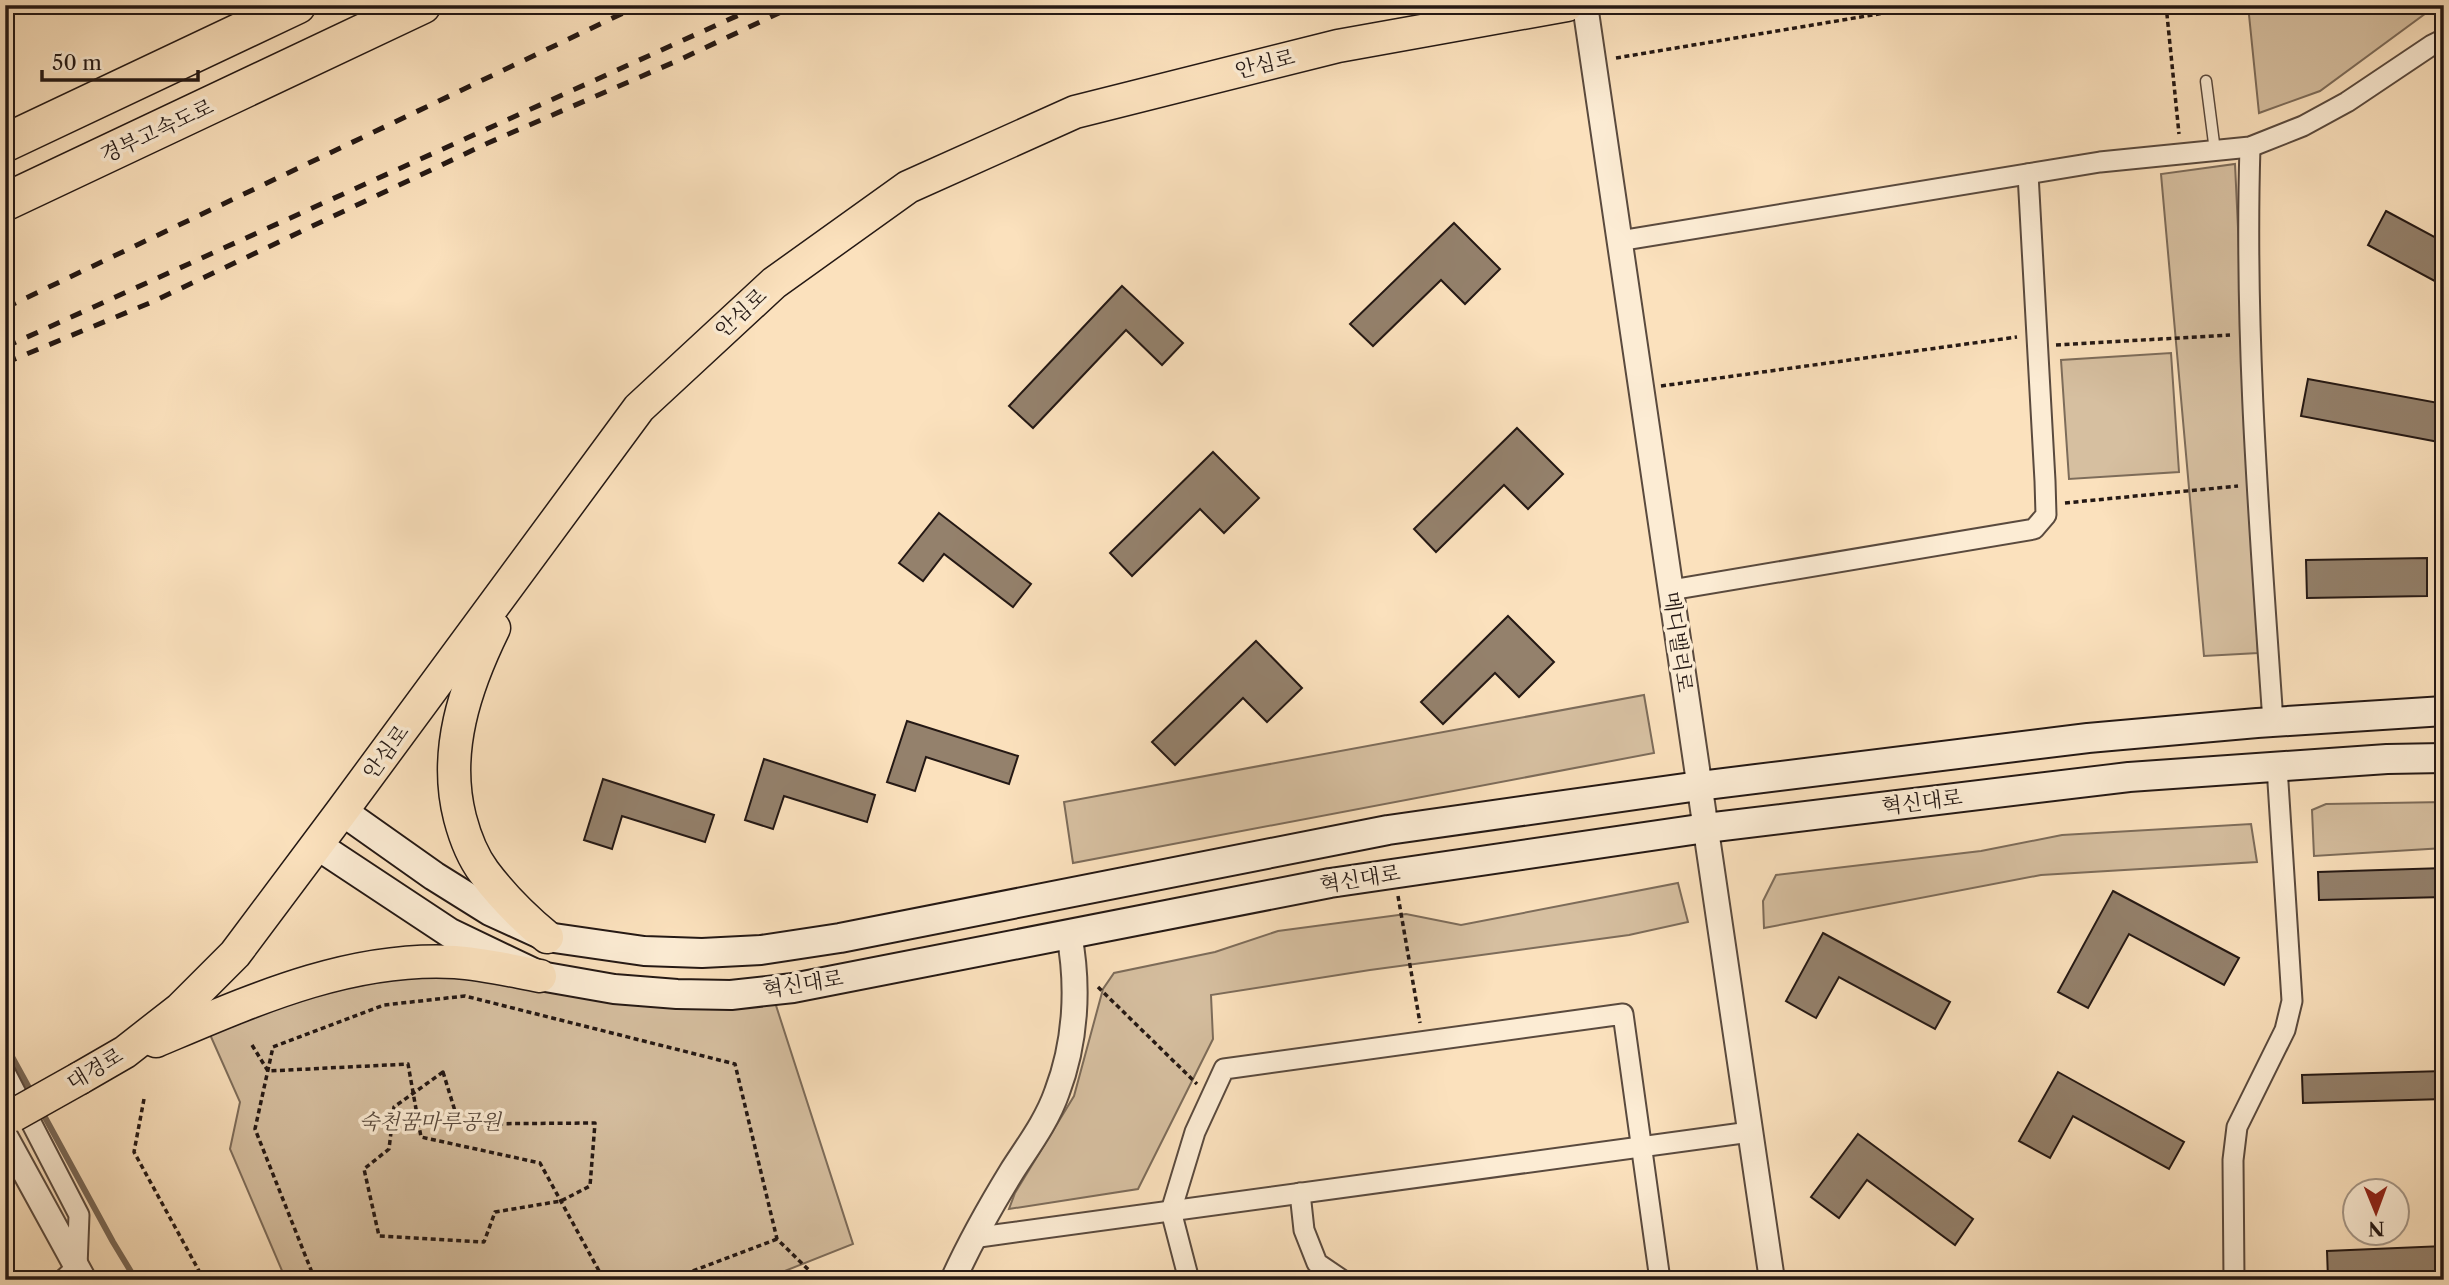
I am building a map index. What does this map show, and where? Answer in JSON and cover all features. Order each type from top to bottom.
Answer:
[{"type":"highway","points":[[5,143],[297,5]]},
{"type":"highway","name":"경부고속도로","points":[[5,202],[422,5]]},
{"type":"main road","name":"안심로","points":[[180,1009],[234,954],[639,408],[774,283],[908,187],[1075,112],[1338,46],[1567,5]]},
{"type":"main road","points":[[524,565],[479,659],[465,697],[454,750],[453,782],[464,832],[471,852],[483,872],[523,916],[547,937]]},
{"type":"main road","points":[[342,811],[434,876],[491,911],[547,937],[644,951],[702,953],[761,950],[840,938],[1388,830],[1699,786],[2088,738],[2444,711]]},
{"type":"main road","name":"혁신대로","points":[[317,845],[450,933],[540,976],[614,989],[731,995],[793,988],[1330,883],[1706,828],[2129,777],[2387,759],[2444,758]]},
{"type":"main road","points":[[107,1063],[237,1007],[350,970],[386,964],[456,962],[540,976]]},
{"type":"main road","name":"대경로","points":[[8,1124],[125,1052],[180,1009]]},
{"type":"street","name":"메디밸리로","points":[[1585,5],[1772,1280]]},
{"type":"street","points":[[1619,241],[2100,162],[2250,147],[2303,126],[2347,102],[2444,39]]},
{"type":"street","points":[[2250,147],[2250,334],[2273,722]]},
{"type":"street","points":[[1671,590],[2034,529],[2046,515],[2028,174]]},
{"type":"street","points":[[2234,1280],[2233,1160],[2237,1126],[2285,1030],[2292,1001],[2277,767]]},
{"type":"street","points":[[953,1280],[972,1238],[1037,1134],[1057,1093],[1073,1040],[1075,964],[1069,934]]},
{"type":"street","points":[[1189,1280],[1171,1211],[1195,1132],[1224,1069],[1623,1014],[1660,1280]]},
{"type":"street","points":[[5,1072],[79,1215],[75,1275]]},
{"type":"street","points":[[8,1124],[75,1275]]},
{"type":"street","points":[[972,1238],[1750,1132]]},
{"type":"street","points":[[1300,1193],[1304,1230],[1317,1263],[1342,1280]]},
{"type":"lane","points":[[2206,81],[2215,150]]},
{"type":"path","points":[[1593,62],[1932,5]]},
{"type":"path","points":[[2166,5],[2181,154]]},
{"type":"path","points":[[1641,389],[2037,340],[2250,334]]},
{"type":"path","points":[[2045,505],[2257,484]]},
{"type":"path","points":[[1394,874],[1423,1042]]},
{"type":"path","points":[[1075,964],[1211,1098]]},
{"type":"path","points":[[315,1280],[255,1129],[273,1047],[384,1005],[465,996],[735,1064],[777,1239],[819,1280]]},
{"type":"path","points":[[252,1045],[268,1071]]},
{"type":"path","points":[[268,1071],[408,1064],[421,1137],[540,1163],[604,1280]]},
{"type":"path","points":[[443,1072],[459,1124],[595,1124],[590,1186],[561,1201],[495,1212],[484,1242],[379,1236],[364,1169],[389,1149],[394,1107],[443,1072]]},
{"type":"path","points":[[144,1098],[134,1152],[204,1280]]},
{"type":"path","points":[[669,1280],[777,1239]]},
{"type":"green space","points":[[2248,5],[2437,5],[2320,91],[2259,113]]},
{"type":"green space","points":[[2235,164],[2258,653],[2204,656],[2161,174]]},
{"type":"green space","points":[[2171,353],[2179,472],[2069,479],[2061,360]]},
{"type":"green space","points":[[1644,695],[1654,753],[1073,863],[1064,802]]},
{"type":"green space","points":[[2444,802],[2444,848],[2314,856],[2312,810],[2326,804]]},
{"type":"green space","points":[[2251,824],[2257,862],[2041,875],[1764,928],[1763,901],[1776,875],[1981,851],[2062,835]]},
{"type":"green space","points":[[1678,883],[1688,922],[1629,935],[1370,970],[1211,995],[1213,1039],[1138,1189],[1009,1209],[1015,1193],[1074,1096],[1103,989],[1114,973],[1215,952],[1278,931],[1406,914],[1461,925]]},
{"type":"green space","name":"숙천꿈마루공원","points":[[386,964],[771,990],[853,1244],[762,1280],[286,1280],[230,1149],[240,1102],[204,1021]]},
{"type":"building","points":[[2386,211],[2444,242],[2444,286],[2368,245]]},
{"type":"building","points":[[1454,223],[1500,269],[1465,304],[1441,280],[1373,346],[1350,324]]},
{"type":"building","points":[[1122,286],[1183,343],[1162,365],[1126,330],[1033,428],[1009,406]]},
{"type":"building","points":[[2308,379],[2444,404],[2444,443],[2301,416]]},
{"type":"building","points":[[1517,428],[1563,474],[1528,509],[1504,485],[1436,552],[1414,529]]},
{"type":"building","points":[[1213,452],[1259,498],[1224,533],[1200,509],[1132,576],[1110,553]]},
{"type":"building","points":[[939,513],[1031,584],[1013,607],[944,554],[923,581],[899,563]]},
{"type":"building","points":[[2427,558],[2427,596],[2307,598],[2306,560]]},
{"type":"building","points":[[1508,616],[1554,662],[1519,697],[1495,673],[1443,724],[1421,702]]},
{"type":"building","points":[[1256,641],[1302,688],[1267,722],[1243,698],[1175,765],[1152,742]]},
{"type":"building","points":[[907,721],[1018,756],[1009,784],[926,757],[915,791],[887,782]]},
{"type":"building","points":[[764,759],[875,795],[867,822],[784,796],[773,829],[745,820]]},
{"type":"building","points":[[603,779],[714,815],[705,842],[622,816],[612,849],[584,840]]},
{"type":"building","points":[[2444,868],[2444,897],[2319,900],[2318,872]]},
{"type":"building","points":[[2113,891],[2239,958],[2224,985],[2129,934],[2088,1008],[2058,992]]},
{"type":"building","points":[[1823,933],[1950,1002],[1935,1029],[1839,977],[1816,1018],[1786,1001]]},
{"type":"building","points":[[2444,1071],[2444,1099],[2303,1103],[2302,1075]]},
{"type":"building","points":[[2058,1072],[2184,1142],[2169,1169],[2073,1116],[2050,1158],[2019,1141]]},
{"type":"building","points":[[1858,1134],[1973,1219],[1955,1245],[1867,1180],[1839,1218],[1811,1197]]},
{"type":"building","points":[[2444,1246],[2444,1275],[2328,1279],[2327,1251]]},
{"type":"waterway","points":[[5,1044],[33,1095]]},
{"type":"waterway","points":[[41,1110],[136,1280]]},
{"type":"railway","points":[[5,308],[640,5]]},
{"type":"railway","points":[[5,347],[761,5]]},
{"type":"railway","points":[[5,363],[152,302],[488,143],[679,60],[796,5]]}]
